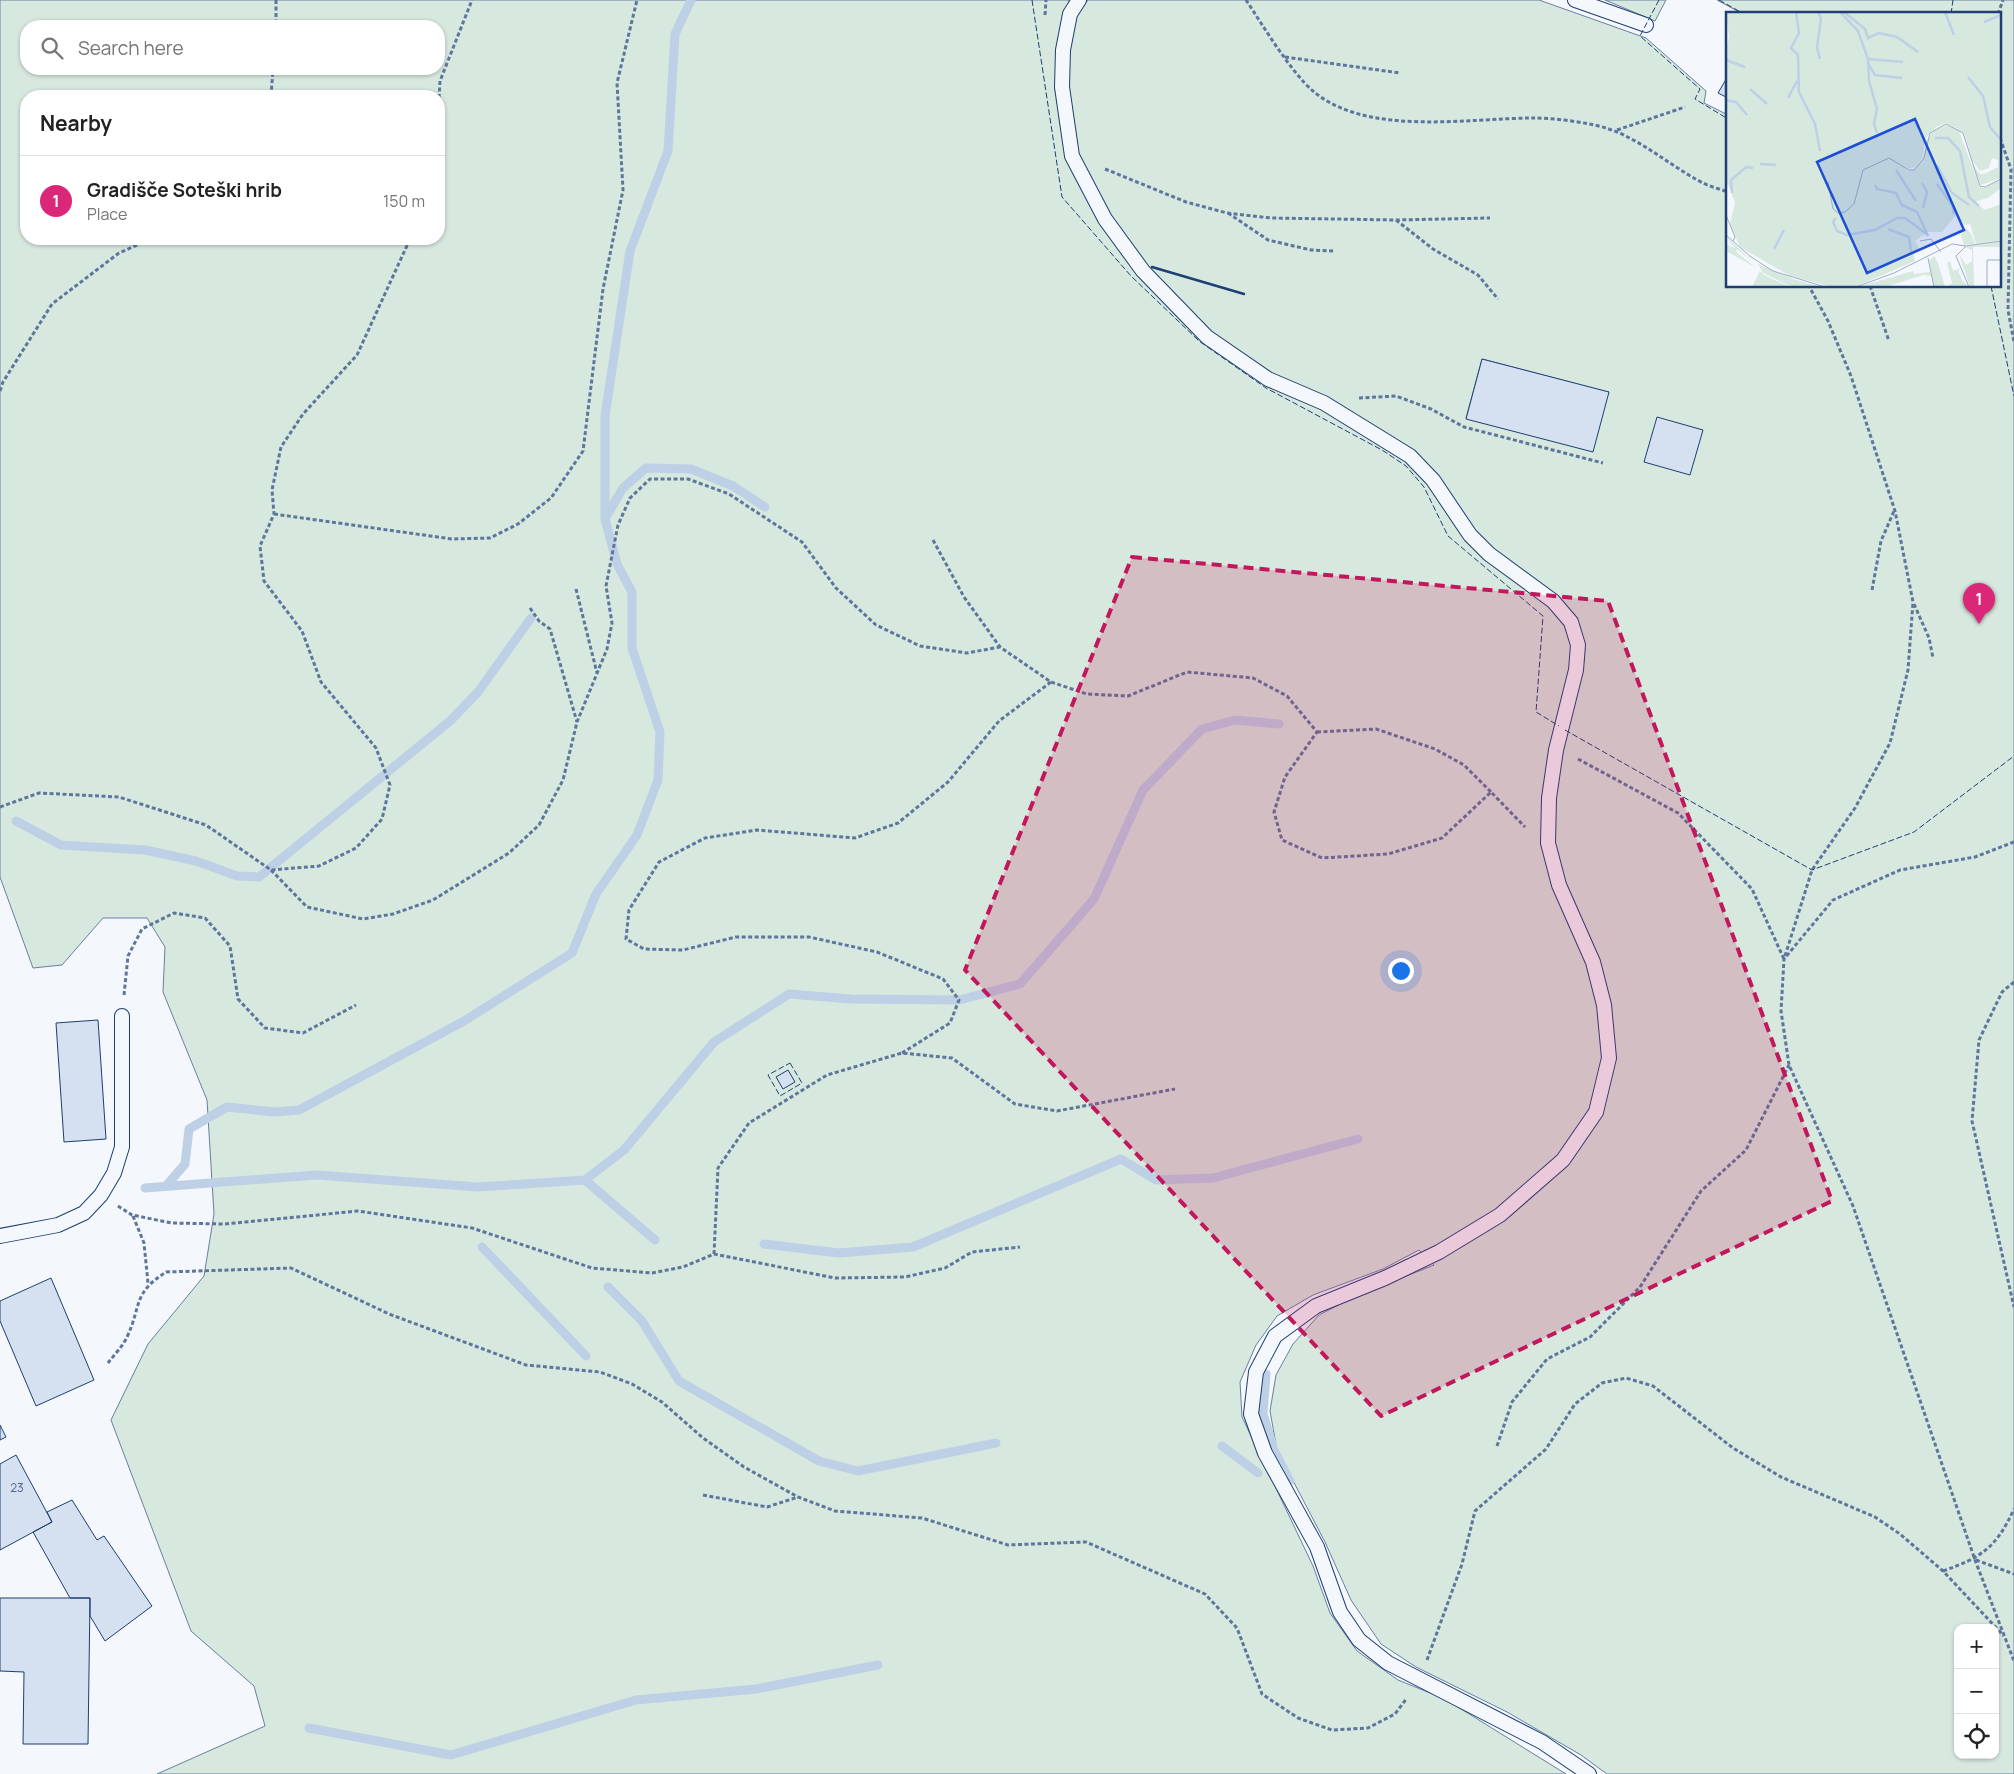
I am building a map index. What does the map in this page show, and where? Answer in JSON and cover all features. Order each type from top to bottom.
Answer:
[{"type":"lane","points":[[1079,0],[1070,14],[1063,50],[1062,87],[1072,156],[1105,219],[1142,272],[1207,337],[1268,379],[1324,403],[1410,456],[1433,480],[1470,535],[1489,554],[1554,601],[1570,622],[1578,645],[1576,670],[1556,750],[1549,798],[1548,843],[1559,885],[1592,962],[1604,1005],[1609,1058],[1596,1112],[1563,1160],[1500,1215],[1439,1252],[1385,1278],[1316,1306],[1275,1336],[1256,1372],[1251,1414],[1265,1453],[1317,1547],[1340,1612],[1359,1640],[1388,1663],[1542,1742],[1589,1774]]},
{"type":"lane","points":[[1575,0],[1646,25]]},
{"type":"lane","points":[[0,1236],[58,1225],[84,1213],[101,1195],[114,1173],[122,1147],[122,1016]]},
{"type":"path","points":[[276,0],[276,20]]},
{"type":"path","points":[[445,68],[472,0]]},
{"type":"path","points":[[274,514],[452,540],[490,538],[518,524],[551,498],[583,451],[603,288],[623,190],[617,83],[637,0]]},
{"type":"path","points":[[1246,0],[1284,56],[1313,91],[1332,104],[1358,115],[1420,122],[1535,118],[1592,124],[1616,130],[1704,184],[1726,191]]},
{"type":"path","points":[[1999,12],[2003,0]]},
{"type":"path","points":[[1284,56],[1400,73]]},
{"type":"path","points":[[271,90],[273,75]]},
{"type":"path","points":[[439,90],[442,75]]},
{"type":"path","points":[[1616,130],[1685,107]]},
{"type":"path","points":[[2002,144],[2011,169],[2008,310],[2014,342]]},
{"type":"path","points":[[1072,156],[1186,202],[1227,212],[1272,218],[1396,220],[1490,218]]},
{"type":"path","points":[[1227,212],[1268,240],[1311,250],[1335,251]]},
{"type":"path","points":[[1396,220],[1433,250],[1478,275],[1498,299]]},
{"type":"path","points":[[0,391],[3,382],[52,304],[118,252],[136,245]]},
{"type":"path","points":[[271,870],[319,866],[356,848],[382,819],[390,785],[376,748],[321,682],[302,631],[264,582],[260,546],[274,514],[272,490],[281,447],[303,414],[357,355],[407,245]]},
{"type":"path","points":[[1810,288],[1828,321],[1851,376],[1894,511],[1913,602],[1929,638],[1932,658]]},
{"type":"path","points":[[1871,288],[1889,341]]},
{"type":"path","points":[[1324,403],[1362,397],[1396,396],[1431,409],[1464,426],[1603,463]]},
{"type":"path","points":[[0,807],[38,793],[119,797],[206,825],[271,870],[307,907],[362,920],[393,914],[433,900],[509,853],[540,825],[563,780],[577,722],[607,649],[612,623],[606,586],[618,525],[630,498],[650,479],[688,479],[730,494],[802,542],[836,588],[876,625],[920,646],[967,654],[1000,647]]},
{"type":"path","points":[[1872,590],[1881,541],[1894,511]]},
{"type":"path","points":[[933,540],[964,598],[1000,647],[1051,682],[1087,694],[1128,696],[1187,672],[1253,678],[1287,696],[1317,732]]},
{"type":"path","points":[[576,589],[597,674]]},
{"type":"path","points":[[1913,602],[1908,670],[1890,743],[1855,808],[1812,870],[1784,959],[1780,1012],[1789,1065],[1853,1206],[1975,1560],[2014,1661]]},
{"type":"path","points":[[530,608],[539,621],[550,629],[577,722]]},
{"type":"path","points":[[714,1254],[718,1168],[748,1123],[827,1075],[902,1053],[950,1023],[959,1000],[943,979],[877,952],[809,937],[736,937],[683,950],[644,949],[626,939],[629,910],[659,862],[705,838],[757,830],[856,838],[898,823],[948,782],[1000,721],[1051,682]]},
{"type":"path","points":[[1317,732],[1376,729],[1435,749],[1464,765],[1530,832],[1548,843]]},
{"type":"path","points":[[1317,732],[1284,777],[1274,812],[1282,840],[1322,858],[1388,854],[1442,838],[1491,792]]},
{"type":"path","points":[[1593,765],[1678,813],[1752,889],[1784,959]]},
{"type":"path","points":[[1784,959],[1833,900],[1900,870],[1975,857],[2014,842]]},
{"type":"path","points":[[122,1016],[128,956],[142,928],[174,913],[206,918],[230,946],[238,999],[265,1028],[303,1033],[356,1005]]},
{"type":"path","points":[[2014,982],[2002,992],[1979,1040],[1972,1121],[2014,1307]]},
{"type":"path","points":[[902,1053],[952,1058],[1015,1104],[1057,1111],[1176,1089]]},
{"type":"path","points":[[1497,1446],[1512,1402],[1547,1359],[1590,1337],[1640,1287],[1702,1192],[1746,1150],[1789,1065]]},
{"type":"path","points":[[101,1195],[132,1215],[172,1223],[226,1224],[358,1211],[472,1228],[592,1268],[652,1273],[683,1267],[714,1254],[835,1278],[905,1277],[946,1268],[972,1252],[1020,1247]]},
{"type":"path","points":[[132,1215],[144,1243],[148,1283]]},
{"type":"path","points":[[108,1363],[127,1338],[138,1301],[148,1283],[166,1272],[291,1268],[389,1314],[526,1365],[600,1372],[632,1384],[662,1402],[703,1438],[744,1467],[798,1497],[835,1511],[922,1518],[1008,1545],[1086,1542],[1205,1594],[1237,1628],[1262,1694],[1298,1718],[1332,1730],[1368,1728],[1395,1714],[1420,1680],[1462,1564],[1475,1511],[1546,1449],[1575,1404],[1602,1383],[1626,1378],[1653,1386],[1733,1448],[1781,1477],[1875,1517],[1900,1534],[1943,1572],[2004,1636]]},
{"type":"path","points":[[703,1495],[767,1507],[798,1497]]},
{"type":"path","points":[[1943,1572],[1975,1560],[2003,1533],[2014,1509]]},
{"type":"path","points":[[1975,1560],[2014,1574]]},
{"type":"highlighted area","points":[[1132,557],[1608,601],[1832,1201],[1381,1416],[965,970]]},
{"type":"shaded area","points":[[0,0],[1068,0],[1077,15],[1088,0],[1539,0],[1646,38],[1706,91],[1704,103],[1726,114],[1726,288],[2002,288],[2002,12],[1739,12],[1717,0],[2014,0],[2014,1774],[1607,1774],[1581,1755],[1507,1712],[1416,1667],[1381,1644],[1351,1600],[1325,1542],[1277,1450],[1270,1411],[1276,1375],[1293,1344],[1319,1315],[1356,1296],[1434,1265],[1419,1250],[1383,1269],[1313,1295],[1277,1316],[1256,1345],[1240,1382],[1242,1417],[1313,1566],[1330,1613],[1357,1651],[1398,1680],[1445,1699],[1566,1774],[157,1774],[265,1726],[254,1686],[191,1631],[111,1420],[148,1344],[204,1276],[214,1214],[207,1100],[163,992],[165,947],[147,918],[103,918],[62,965],[33,968],[0,877]],"holes":[[[1482,359],[1609,392],[1466,418]]]},
{"type":"shaded area","points":[[1605,0],[1666,0],[1655,21]]},
{"type":"building","points":[[1726,79],[1726,97],[1718,93]]},
{"type":"building","points":[[1482,359],[1609,392],[1593,452],[1466,419]]},
{"type":"building","points":[[1657,417],[1703,430],[1690,475],[1644,462]]},
{"type":"building","points":[[98,1020],[106,1139],[64,1142],[56,1023]]},
{"type":"building","points":[[788,1070],[795,1082],[783,1089],[776,1077]]},
{"type":"building","points":[[51,1278],[94,1380],[36,1406],[0,1321],[0,1301]]},
{"type":"building","points":[[0,1425],[6,1437],[0,1440]]},
{"type":"building","points":[[16,1455],[52,1522],[0,1550],[0,1464]]},
{"type":"building","points":[[72,1500],[97,1540],[104,1536],[152,1606],[105,1641],[90,1616],[90,1598],[70,1598],[33,1532],[52,1522],[47,1512]]},
{"type":"building","points":[[0,1598],[90,1598],[88,1744],[23,1744],[24,1672],[0,1671]]},
{"type":"waterway","points":[[166,1186],[185,1164],[189,1129],[227,1107],[274,1112],[299,1110],[464,1021],[572,953],[596,894],[637,835],[658,780],[660,732],[632,648],[632,592],[617,564],[605,519],[605,416],[630,251],[668,151],[675,34],[691,0]]},
{"type":"waterway","points":[[606,517],[623,488],[646,468],[691,469],[733,486],[765,507]]},
{"type":"waterway","points":[[16,821],[61,845],[145,850],[196,861],[237,876],[259,877],[450,721],[478,692],[531,618]]},
{"type":"waterway","points":[[145,1188],[317,1175],[478,1187],[585,1180],[624,1150],[714,1042],[789,994],[851,999],[959,1000],[1020,984],[1094,899],[1143,790],[1202,729],[1235,720],[1279,724]]},
{"type":"waterway","points":[[764,1244],[839,1253],[913,1247],[1121,1159],[1156,1180],[1213,1178],[1358,1139]]},
{"type":"waterway","points":[[585,1180],[655,1240]]},
{"type":"waterway","points":[[482,1247],[586,1356]]},
{"type":"waterway","points":[[608,1287],[642,1321],[679,1381],[819,1461],[858,1471],[996,1443]]},
{"type":"waterway","points":[[1266,1374],[1263,1414],[1274,1450],[1290,1481]]},
{"type":"waterway","points":[[1222,1446],[1258,1473]]},
{"type":"waterway","points":[[309,1728],[451,1755],[636,1700],[756,1689],[878,1665]]},
{"type":"fence","points":[[1032,0],[1062,197],[1131,276],[1199,341],[1266,388],[1382,450],[1406,466],[1424,487],[1448,536],[1543,616],[1536,712],[1559,726]]},
{"type":"fence","points":[[1659,0],[1640,36],[1700,89],[1695,99],[1726,118]]},
{"type":"fence","points":[[1719,0],[1740,12]]},
{"type":"fence","points":[[1951,12],[1953,0]]},
{"type":"fence","points":[[1991,288],[2014,396]]},
{"type":"fence","points":[[1565,730],[1812,870],[1914,832],[2014,756]]},
{"type":"fence","points":[[790,1063],[802,1083],[780,1096],[768,1075],[790,1063]]},
{"type":"wall","points":[[1152,267],[1244,294]]},
{"type":"place","name":"Gradišče Soteški hrib","points":[[1979,624]]}]
